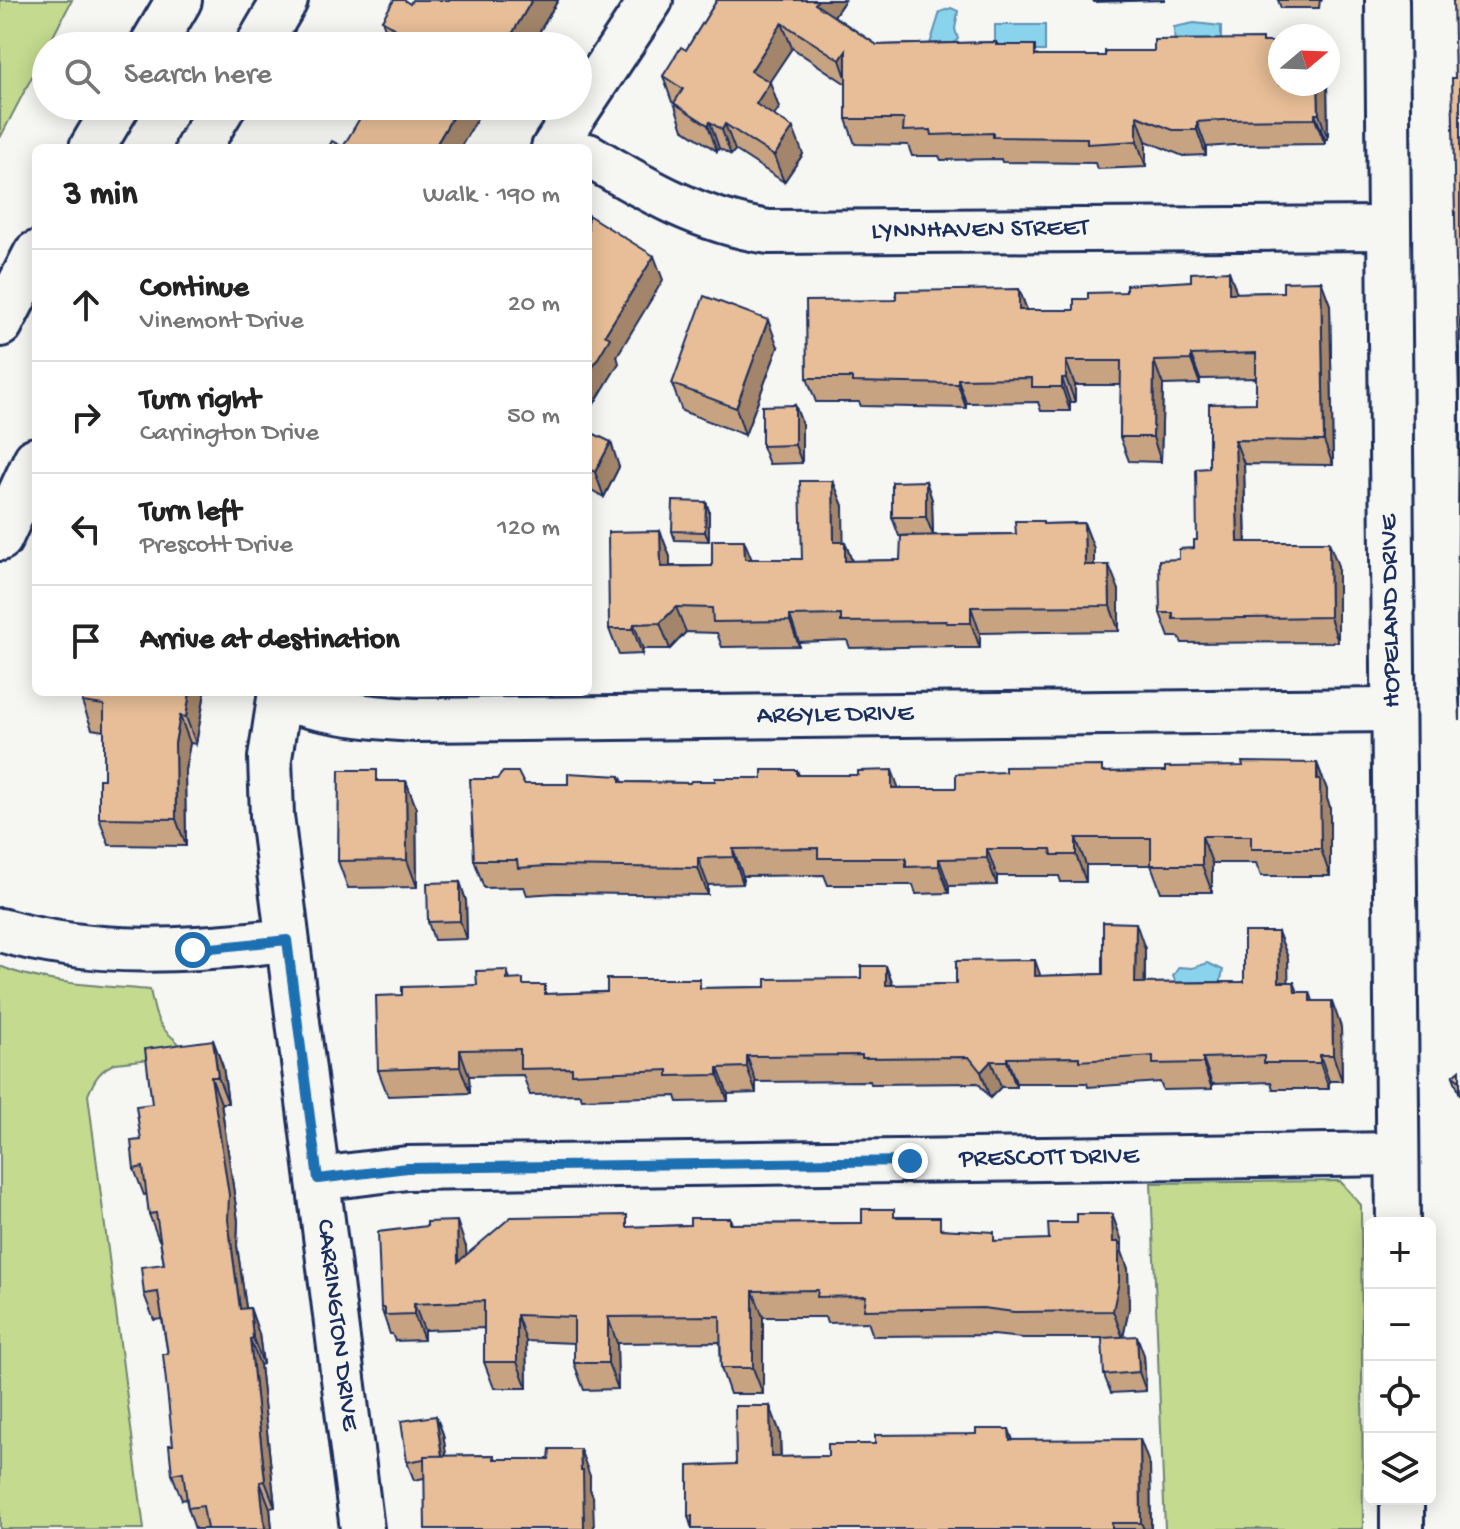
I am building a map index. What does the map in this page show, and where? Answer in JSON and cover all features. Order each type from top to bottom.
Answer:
[{"type":"main road","points":[[160,32],[179,0]]},
{"type":"main road","points":[[266,32],[285,0]]},
{"type":"main road","points":[[94,144],[109,120]]},
{"type":"main road","points":[[200,144],[215,120]]},
{"type":"main road","points":[[0,324],[32,262]]},
{"type":"main road","points":[[0,538],[32,469]]},
{"type":"street","points":[[592,106],[651,0]]},
{"type":"street","name":"HOPELAND DRIVE","points":[[1387,0],[1398,1217]]},
{"type":"street","points":[[571,144],[584,120]]},
{"type":"street","name":"LYNNHAVEN STREET","points":[[592,160],[689,211],[769,232],[1389,228]]},
{"type":"street","name":"CARRINGTON DRIVE","points":[[279,696],[270,758],[270,786],[362,1529]]},
{"type":"street","name":"ARGYLE DRIVE","points":[[282,696],[309,707],[353,715],[416,720],[1393,710]]},
{"type":"street","points":[[0,930],[61,944],[147,951],[287,940]]},
{"type":"street","name":"PRESCOTT DRIVE","points":[[318,1179],[407,1168],[1397,1154]]},
{"type":"street","points":[[1402,1505],[1402,1529]]},
{"type":"green space","points":[[0,0],[72,0],[55,32],[32,32],[32,77],[0,138]]},
{"type":"green space","points":[[0,966],[34,977],[150,990],[158,1021],[186,1055],[116,1063],[98,1076],[88,1095],[144,1529],[0,1529]]},
{"type":"green space","points":[[1340,1181],[1361,1205],[1363,1529],[1165,1529],[1151,1183]]},
{"type":"water","points":[[951,8],[958,11],[955,29],[958,39],[953,44],[930,44],[940,12]]},
{"type":"water","points":[[1194,23],[1221,26],[1221,50],[1175,50],[1174,27]]},
{"type":"water","points":[[995,25],[1045,25],[1045,51],[995,51]]},
{"type":"water","points":[[1208,963],[1223,970],[1220,984],[1177,985],[1173,976],[1179,967],[1192,968]]},
{"type":"building","points":[[394,0],[404,0],[410,4],[412,0],[532,0],[513,32],[400,32],[382,20]]},
{"type":"building","points":[[717,0],[818,0],[815,4],[877,45],[996,42],[996,45],[1035,45],[1035,56],[1105,56],[1105,51],[1154,51],[1154,40],[1262,39],[1262,42],[1268,42],[1268,96],[1318,96],[1319,114],[1315,114],[1315,119],[1197,122],[1197,130],[1173,130],[1137,116],[1137,141],[1087,144],[1087,138],[993,137],[993,133],[932,135],[931,130],[903,131],[904,119],[846,119],[846,51],[840,60],[782,23],[751,71],[770,82],[756,104],[793,128],[774,156],[725,124],[722,130],[710,122],[708,125],[674,103],[683,89],[663,76],[681,47],[686,50]]},
{"type":"building","points":[[1453,0],[1460,0],[1460,721],[1457,653],[1459,402]]},
{"type":"building","points":[[359,120],[451,120],[437,144],[345,144]]},
{"type":"building","points":[[592,217],[654,256],[605,335],[610,338],[592,368]]},
{"type":"building","points":[[1229,271],[1229,293],[1283,292],[1283,282],[1321,281],[1324,441],[1235,440],[1238,542],[1329,542],[1330,617],[1173,619],[1173,613],[1160,613],[1159,560],[1179,559],[1179,549],[1194,548],[1194,540],[1197,540],[1196,469],[1209,468],[1209,404],[1256,403],[1256,353],[1191,355],[1191,360],[1154,361],[1153,437],[1120,437],[1121,361],[1066,361],[1066,378],[1062,378],[1062,387],[1032,387],[1032,378],[958,379],[958,384],[807,378],[806,301],[896,300],[896,291],[1019,289],[1019,310],[1074,310],[1074,299],[1088,299],[1088,293],[1126,292],[1126,285],[1191,281],[1191,273]]},
{"type":"building","points":[[704,296],[768,320],[736,408],[672,384]]},
{"type":"building","points":[[795,405],[795,445],[762,446],[762,406]]},
{"type":"building","points":[[592,433],[611,442],[595,472],[592,470]]},
{"type":"building","points":[[800,481],[833,481],[834,542],[845,542],[845,561],[900,560],[901,536],[1016,534],[1015,521],[1084,523],[1085,565],[1109,565],[1110,606],[971,607],[971,623],[841,622],[841,615],[790,616],[790,621],[713,622],[712,608],[676,607],[660,623],[634,624],[633,629],[609,629],[608,532],[660,531],[661,567],[712,566],[712,540],[744,540],[745,559],[802,559]]},
{"type":"building","points":[[926,481],[926,517],[892,517],[892,482]]},
{"type":"building","points":[[673,501],[706,502],[705,532],[672,531]]},
{"type":"building","points":[[83,696],[189,696],[186,717],[180,716],[175,743],[176,819],[99,818],[99,779],[104,779],[104,705],[82,702]]},
{"type":"building","points":[[1242,762],[1317,763],[1321,849],[1251,849],[1251,836],[1202,836],[1202,865],[1151,865],[1151,838],[1076,838],[1076,855],[1052,855],[1051,849],[987,849],[987,858],[939,859],[939,866],[906,867],[906,858],[818,858],[818,848],[733,849],[734,857],[698,858],[698,868],[518,868],[517,860],[474,860],[470,779],[497,779],[503,772],[518,772],[524,784],[568,784],[568,773],[620,776],[620,782],[690,783],[715,781],[715,778],[762,778],[762,770],[797,770],[797,775],[858,775],[858,771],[892,770],[892,788],[956,788],[956,774],[1005,772],[1005,767],[1102,766],[1102,772],[1165,771],[1165,767],[1243,766]]},
{"type":"building","points":[[339,770],[377,770],[377,781],[406,781],[407,860],[338,861]]},
{"type":"building","points":[[460,882],[460,921],[428,922],[427,883]]},
{"type":"building","points":[[1103,922],[1136,923],[1135,983],[1244,982],[1244,932],[1278,932],[1279,982],[1294,982],[1295,992],[1310,992],[1310,1001],[1332,1001],[1333,1055],[1320,1055],[1320,1063],[1264,1063],[1264,1056],[1203,1058],[1203,1063],[1153,1064],[1153,1056],[1079,1061],[1079,1057],[1007,1058],[1007,1061],[991,1061],[981,1072],[969,1057],[747,1056],[747,1067],[718,1068],[718,1075],[668,1076],[668,1070],[572,1074],[572,1068],[520,1069],[520,1049],[460,1050],[460,1067],[378,1070],[376,996],[402,995],[402,987],[477,985],[476,971],[507,970],[507,980],[523,979],[523,985],[545,985],[545,994],[607,992],[607,979],[700,979],[700,988],[766,987],[766,979],[861,978],[861,966],[886,966],[886,985],[956,984],[956,961],[1035,960],[1035,976],[1103,974]]},
{"type":"building","points":[[213,1040],[218,1077],[211,1077],[229,1195],[228,1220],[240,1309],[250,1308],[253,1338],[250,1339],[265,1481],[260,1482],[265,1529],[207,1529],[203,1506],[188,1508],[183,1472],[172,1474],[169,1445],[173,1445],[163,1354],[168,1354],[158,1292],[144,1294],[141,1267],[164,1264],[156,1213],[149,1214],[143,1167],[134,1169],[131,1141],[141,1140],[136,1106],[152,1104],[145,1049]]},
{"type":"building","points":[[862,1209],[894,1209],[894,1217],[940,1217],[940,1229],[994,1232],[994,1241],[1049,1239],[1048,1223],[1077,1223],[1077,1214],[1112,1214],[1113,1242],[1119,1242],[1119,1282],[1113,1311],[1014,1312],[983,1308],[864,1310],[866,1296],[817,1297],[818,1290],[753,1291],[753,1368],[721,1368],[720,1316],[608,1317],[608,1363],[574,1363],[574,1317],[517,1315],[517,1362],[484,1362],[484,1301],[414,1304],[414,1314],[385,1315],[385,1308],[381,1308],[378,1232],[427,1226],[427,1222],[457,1221],[458,1262],[511,1217],[627,1215],[627,1227],[690,1225],[690,1218],[730,1218],[730,1224],[862,1223]]},
{"type":"building","points":[[1137,1336],[1139,1372],[1104,1375],[1102,1338]]},
{"type":"building","points":[[735,1406],[770,1406],[771,1457],[828,1456],[828,1444],[875,1444],[875,1435],[976,1434],[976,1429],[1009,1429],[1010,1440],[1140,1439],[1141,1523],[1112,1523],[1112,1529],[692,1529],[692,1516],[688,1516],[688,1466],[736,1464]]},
{"type":"building","points":[[436,1416],[442,1456],[424,1456],[424,1459],[407,1462],[401,1421]]},
{"type":"building","points":[[550,1449],[580,1449],[584,1529],[425,1529],[424,1456],[494,1455],[494,1459],[549,1459]]},
{"type":"route","points":[[193,950],[287,940],[318,1179],[407,1168],[910,1161]]}]
